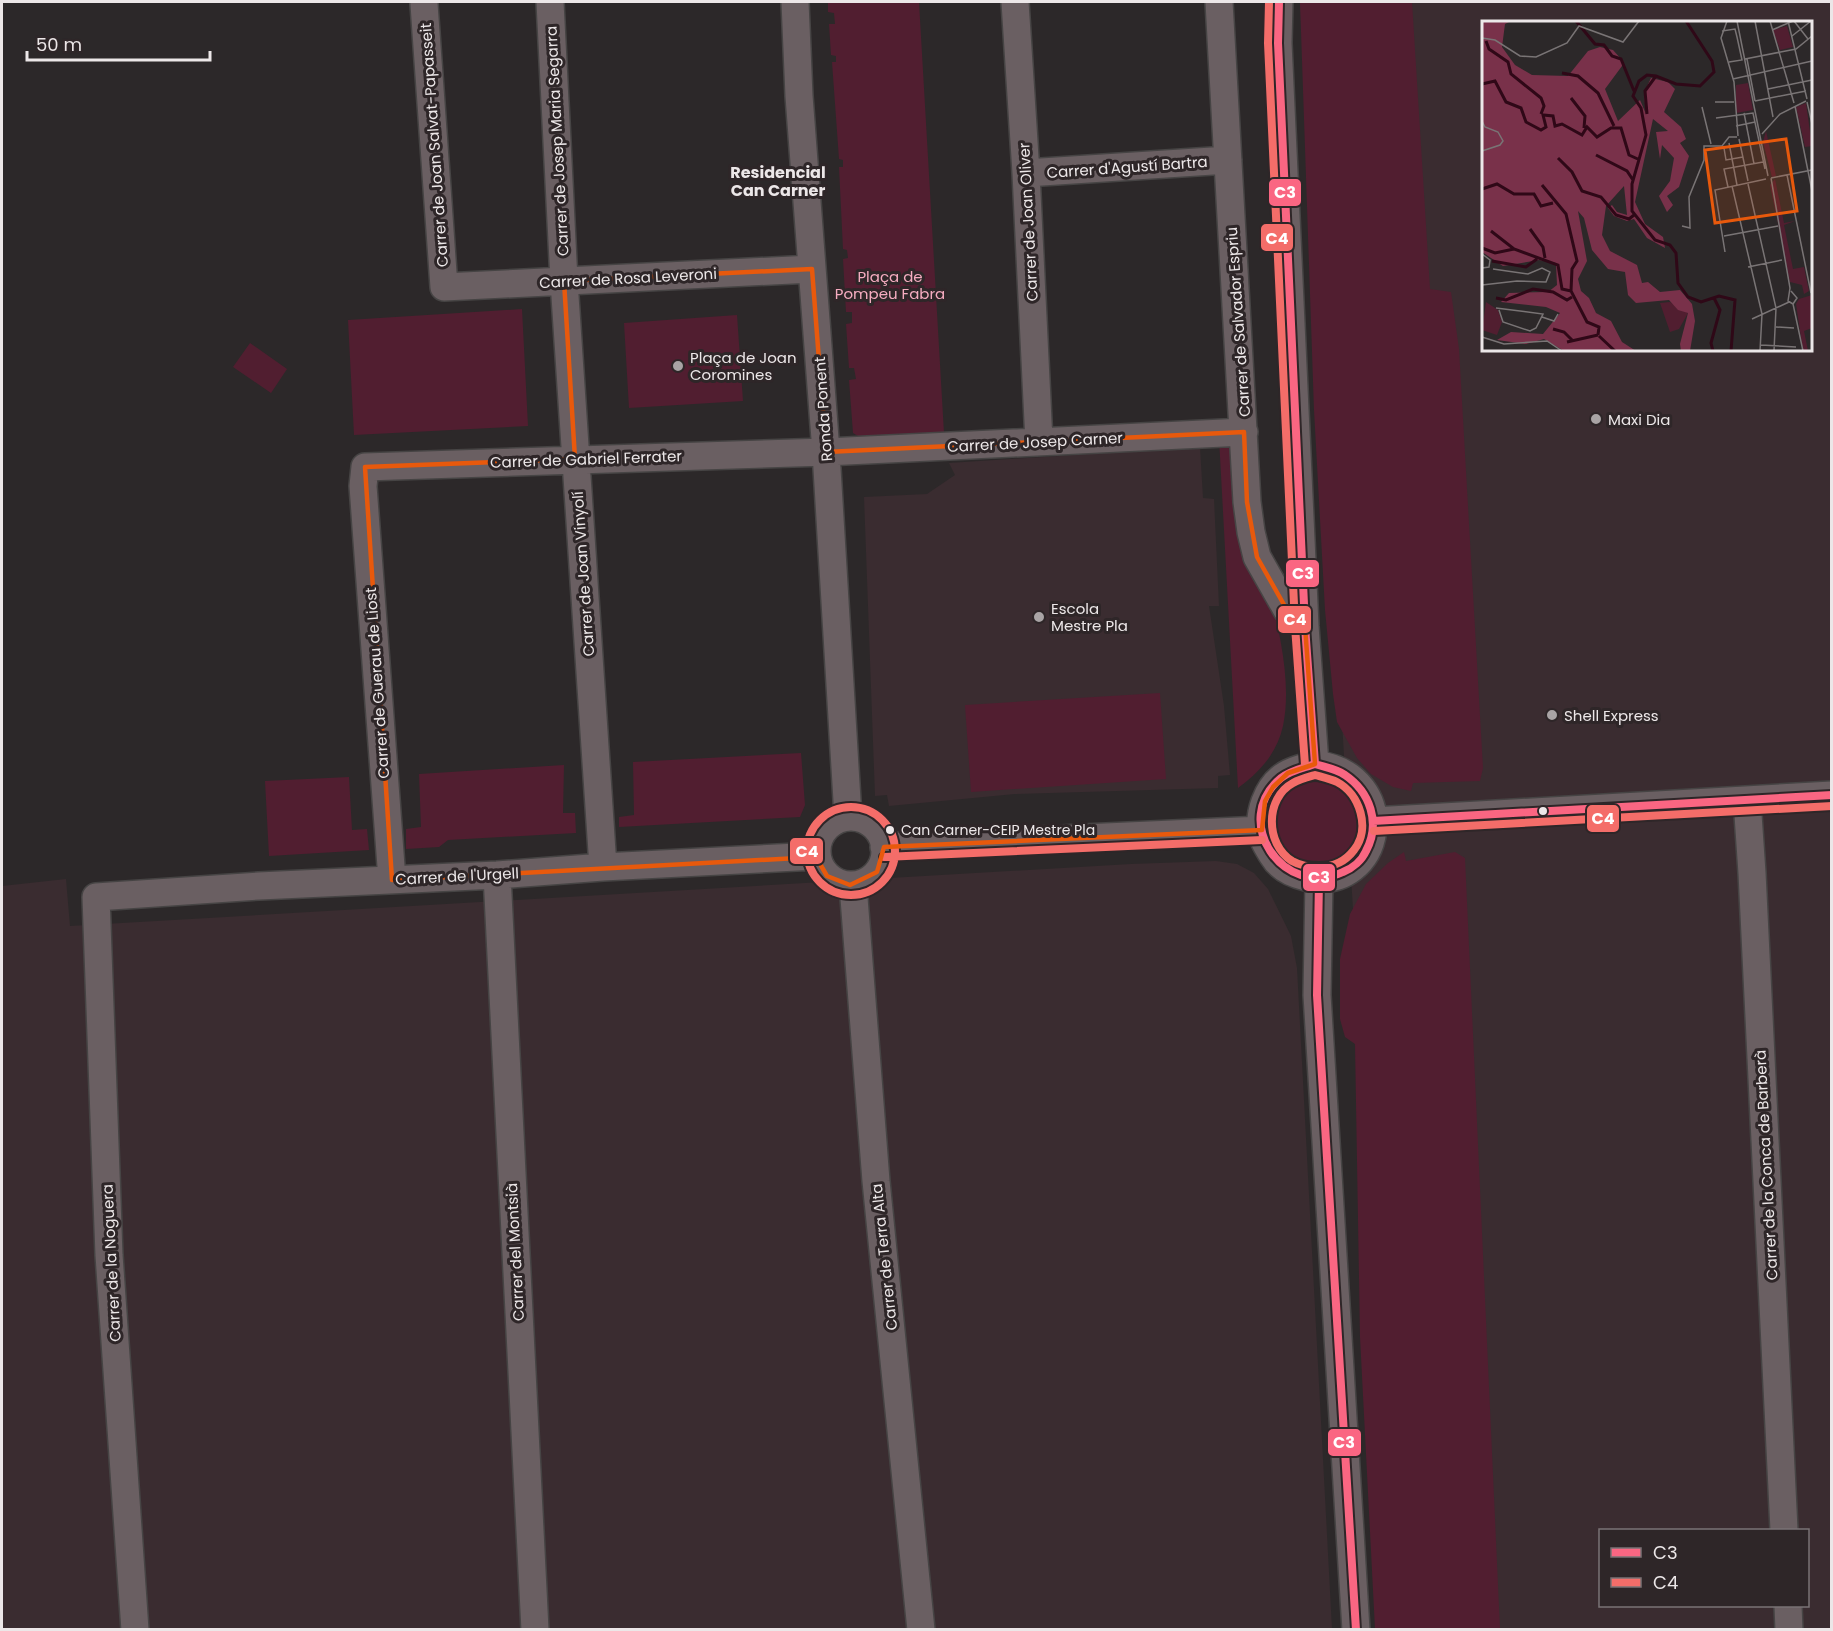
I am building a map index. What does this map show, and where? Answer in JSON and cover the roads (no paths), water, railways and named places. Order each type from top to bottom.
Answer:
[{"type":"street","name":"Carrer de Josep Maria Segarra","points":[[550,2],[564,282]]},
{"type":"street","name":"Ronda Ponent","points":[[795,2],[799,96],[826,452],[848,818]]},
{"type":"street","name":"Carrer de Joan Oliver","points":[[1015,2],[1039,442]]},
{"type":"street","name":"Carrer de Salvador Espriu","points":[[1219,2],[1245,432],[1247,502],[1251,532],[1257,556],[1287,610],[1305,626]]},
{"type":"street","points":[[1279,2],[1278,43],[1305,626],[1315,764]]},
{"type":"street","name":"Carrer de Joan Salvat-Papasseit","points":[[424,4],[444,287]]},
{"type":"street","name":"Carrer d'Agustí Bartra","points":[[1026,173],[1228,160]]},
{"type":"street","name":"Carrer de Rosa Leveroni","points":[[444,287],[812,269]]},
{"type":"street","name":"Carrer de Joan Vinyolí","points":[[564,282],[603,867]]},
{"type":"street","name":"Carrer de Josep Carner","points":[[826,452],[1245,432]]},
{"type":"street","name":"Carrer de Gabriel Ferrater","points":[[363,486],[365,467],[826,452]]},
{"type":"street","name":"Carrer de Guerau de Liost","points":[[363,486],[392,880]]},
{"type":"street","points":[[1315,764],[1348,775],[1364,789],[1373,810],[1373,821],[1374,834],[1367,852],[1353,867],[1337,876],[1319,880],[1293,874],[1275,860],[1263,839],[1261,820],[1265,801],[1273,787],[1288,773],[1315,764]]},
{"type":"street","points":[[1373,821],[1832,795]]},
{"type":"street","name":"Carrer de la Conca de Barberà","points":[[1747,800],[1754,896],[1784,1529]]},
{"type":"street","points":[[848,818],[869,822],[882,837],[884,847],[884,858],[877,872],[870,879],[853,885],[836,882],[827,876],[817,856],[817,843],[822,833],[835,821],[848,818]]},
{"type":"street","points":[[884,847],[1262,830]]},
{"type":"street","name":"Carrer de l'Urgell","points":[[96,897],[817,856]]},
{"type":"street","name":"Carrer del Montsià","points":[[496,875],[535,1629]]},
{"type":"street","points":[[1319,880],[1317,995],[1356,1629]]},
{"type":"street","name":"Carrer de Terra Alta","points":[[853,885],[876,1181],[921,1629]]},
{"type":"street","name":"Carrer de la Noguera","points":[[96,897],[109,1255],[135,1629]]},
{"type":"street","points":[[1788,1607],[1789,1629]]},
{"type":"place","name":"Plaça de Joan Coromines","points":[[678,366]]},
{"type":"place","name":"Maxi Dia","points":[[1596,419]]},
{"type":"place","name":"Escola Mestre Pla","points":[[1039,617]]},
{"type":"place","name":"Shell Express","points":[[1552,715]]},
{"type":"place","name":"Can Carner-CEIP Mestre Pla","points":[[890,830]]},
{"type":"district","name":"Residencial Can Carner","points":[[778,181]]},
{"type":"park label","name":"Plaça de Pompeu Fabra","points":[[890,284]]}]
